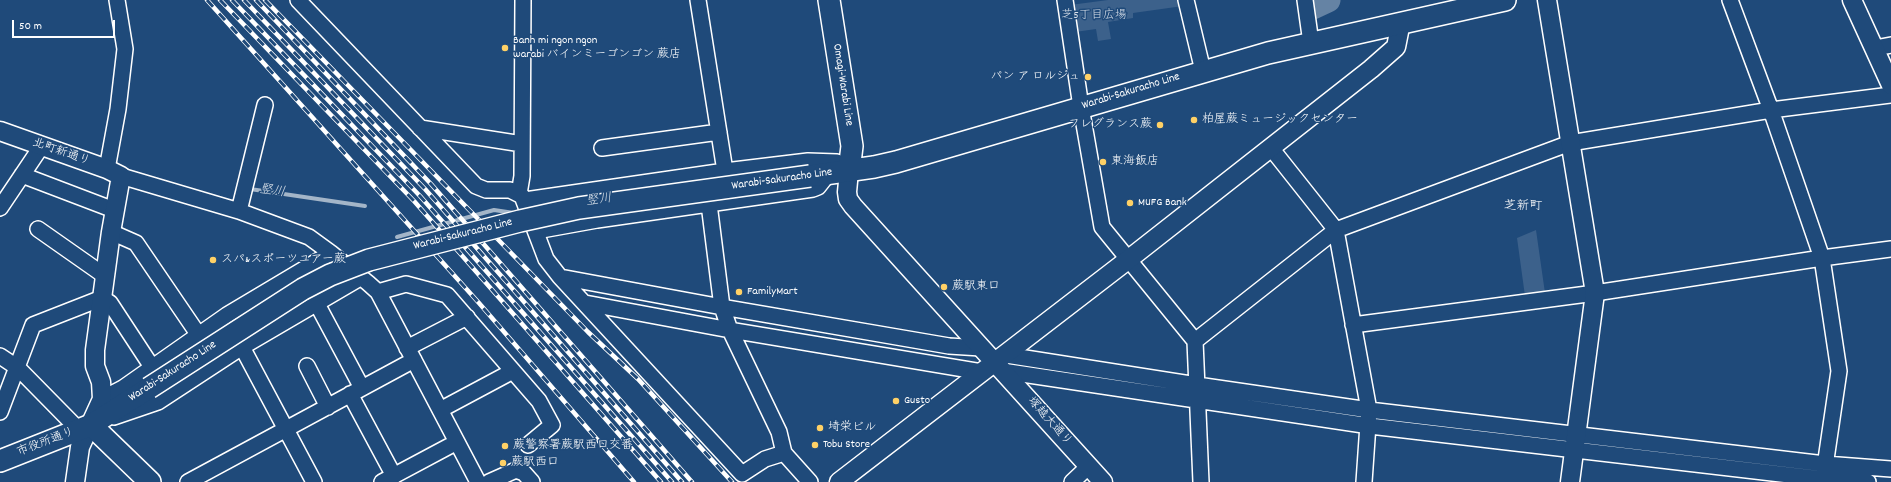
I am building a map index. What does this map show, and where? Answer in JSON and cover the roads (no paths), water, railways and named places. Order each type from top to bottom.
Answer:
[{"type":"main road","name":"Omagi-Warabi Line","points":[[829,0],[852,146],[849,171]]},
{"type":"main road","name":"Warabi-Sakuracho Line","points":[[85,428],[304,289],[330,275],[369,260],[513,223],[579,208],[849,171],[896,162],[1203,71],[1311,42],[1397,25],[1505,0]]},
{"type":"main road","name":"市役所通り","points":[[0,460],[85,428]]},
{"type":"main road","points":[[85,428],[150,482]]},
{"type":"street","points":[[102,399],[101,382],[96,366],[96,350],[114,210],[114,173],[118,110],[125,48],[117,0]]},
{"type":"street","points":[[298,0],[476,186],[486,190],[510,190],[522,197],[808,161],[837,162],[849,171]]},
{"type":"street","points":[[524,0],[522,197],[546,259],[560,277],[742,474],[765,459],[784,453]]},
{"type":"street","points":[[698,0],[725,171]]},
{"type":"street","points":[[1065,0],[1081,107],[1102,227],[1130,259],[1195,341],[1201,482]]},
{"type":"street","points":[[1186,0],[1203,71]]},
{"type":"street","points":[[1305,0],[1311,42]]},
{"type":"street","points":[[1547,0],[1595,293],[1570,482]]},
{"type":"street","points":[[1730,0],[1771,110],[1822,258],[1840,371],[1824,475]]},
{"type":"street","points":[[1852,0],[1883,47],[1891,85]]},
{"type":"street","points":[[839,482],[996,365],[1371,69],[1392,51],[1397,42],[1397,25]]},
{"type":"street","points":[[1195,341],[1336,230],[1570,143],[1771,110],[1891,95]]},
{"type":"street","points":[[239,211],[265,105]]},
{"type":"street","points":[[420,128],[522,144]]},
{"type":"street","name":"北町新通り","points":[[0,131],[114,173]]},
{"type":"street","points":[[602,148],[719,132]]},
{"type":"street","points":[[0,208],[41,147]]},
{"type":"street","points":[[1271,148],[1336,230],[1369,410],[1370,426],[1364,482]]},
{"type":"street","name":"塚越大通り","points":[[849,171],[847,192],[848,199],[853,206],[1103,482]]},
{"type":"street","points":[[114,173],[239,211],[309,237],[331,252],[378,292],[478,482]]},
{"type":"street","points":[[536,231],[597,220],[813,189],[818,187],[819,174]]},
{"type":"street","points":[[22,175],[114,210]]},
{"type":"street","points":[[709,204],[722,307],[730,330],[779,432],[784,453],[810,482]]},
{"type":"street","points":[[38,230],[105,276]]},
{"type":"street","points":[[111,232],[136,243],[198,334]]},
{"type":"street","points":[[1353,325],[1595,293],[1822,258],[1891,249]]},
{"type":"street","points":[[75,482],[80,447],[85,428],[102,399],[123,388],[198,334],[331,252]]},
{"type":"street","points":[[560,277],[722,307],[949,346],[981,348]]},
{"type":"street","points":[[85,428],[158,402],[242,347],[316,302],[360,278]]},
{"type":"street","points":[[378,292],[406,284],[447,295],[539,401],[552,425],[528,445]]},
{"type":"street","points":[[102,298],[110,303],[152,367]]},
{"type":"street","points":[[0,412],[18,368],[33,325],[102,298]]},
{"type":"street","points":[[316,302],[356,391],[388,479],[457,442]]},
{"type":"street","points":[[585,303],[730,330],[1197,392],[1369,410],[1576,443],[1751,476],[1824,475],[1891,469]]},
{"type":"street","points":[[188,482],[356,391],[467,317]]},
{"type":"street","points":[[242,347],[314,482]]},
{"type":"street","points":[[0,356],[18,368],[85,428]]},
{"type":"street","points":[[307,366],[328,407]]},
{"type":"street","points":[[440,410],[513,371]]},
{"type":"street","points":[[1197,392],[1370,426],[1576,443],[1868,482]]},
{"type":"street","points":[[1072,482],[1089,466]]},
{"type":"street","points":[[489,482],[516,470],[524,473],[532,482]]},
{"type":"waterway","name":"竪川","points":[[1313,7],[1328,0]]},
{"type":"waterway","name":"竪川","points":[[250,189],[365,206]]},
{"type":"waterway","name":"竪川","points":[[397,237],[494,210],[514,213]]},
{"type":"railway","points":[[207,0],[479,303],[634,482]]},
{"type":"railway","points":[[220,0],[414,201],[661,482]]},
{"type":"railway","points":[[232,0],[420,196],[672,482]]},
{"type":"railway","points":[[244,0],[425,189],[682,482]]},
{"type":"railway","points":[[256,0],[431,184],[692,482]]},
{"type":"railway","points":[[265,0],[588,332],[638,379],[732,482]]},
{"type":"place","name":"Banh mi ngon ngon warabi バインミーゴンゴン 蕨店","points":[[505,48]]},
{"type":"place","name":"パン ア ロルジュ","points":[[1088,77]]},
{"type":"place","name":"柏屋蕨ミュージックセンター","points":[[1194,120]]},
{"type":"place","name":"フレグランス蕨","points":[[1160,125]]},
{"type":"place","name":"東海飯店","points":[[1103,162]]},
{"type":"place","name":"MUFG Bank","points":[[1130,203]]},
{"type":"place","name":"スパ&スポーツユアー蕨","points":[[213,260]]},
{"type":"place","name":"蕨駅東口","points":[[944,287]]},
{"type":"place","name":"FamilyMart","points":[[739,292]]},
{"type":"place","name":"Gusto","points":[[896,401]]},
{"type":"place","name":"埼栄ビル","points":[[820,428]]},
{"type":"place","name":"Tobu Store","points":[[815,445]]},
{"type":"place","name":"蕨警察署蕨駅西口交番","points":[[505,446]]},
{"type":"place","name":"蕨駅西口","points":[[503,463]]},
{"type":"district","name":"芝新町","points":[[1523,207]]},
{"type":"park label","name":"芝5丁目広場","points":[[1094,16]]}]
